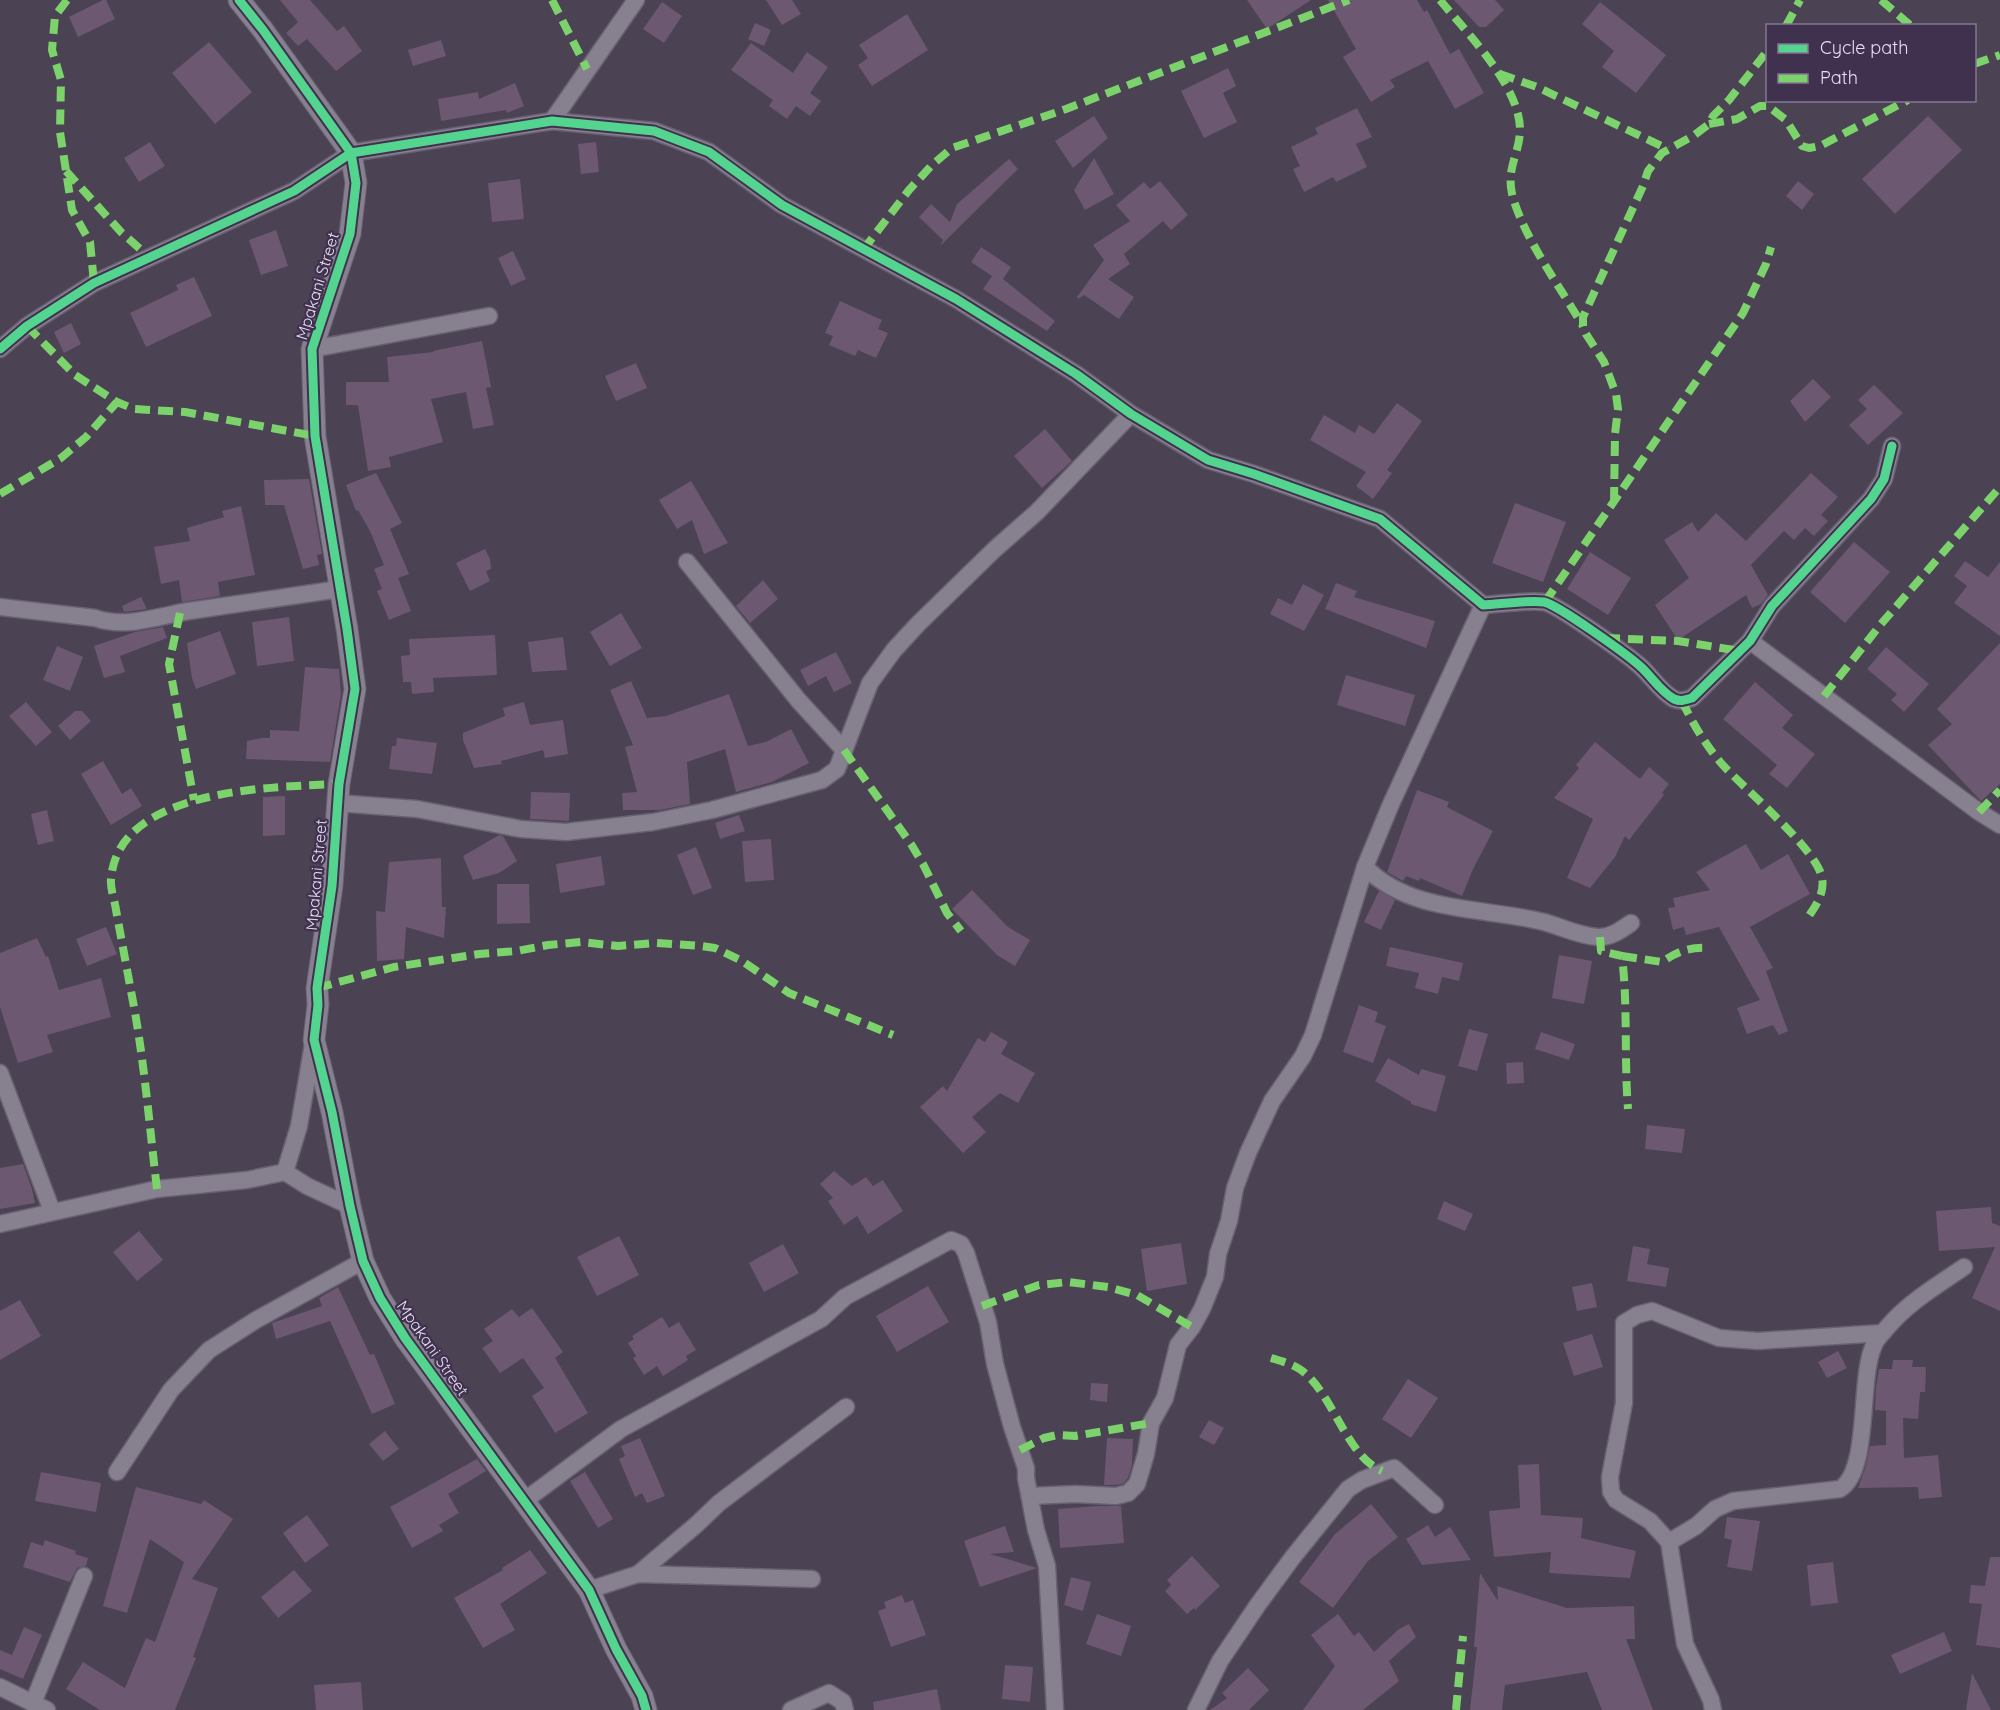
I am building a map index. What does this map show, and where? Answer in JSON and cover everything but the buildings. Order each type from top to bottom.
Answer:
[{"type":"street","name":"Mpakani Street","points":[[239,0],[351,153],[356,183],[350,234],[312,349],[315,436],[355,689],[339,784],[332,886],[317,988],[318,1005],[314,1040],[332,1112],[363,1261],[380,1298],[405,1338],[589,1590],[616,1650],[642,1696],[646,1710]]},
{"type":"street","points":[[552,121],[636,0]]},
{"type":"street","points":[[0,350],[27,326],[94,283],[294,191],[351,153],[552,121],[654,131],[709,152],[782,205],[956,299],[1076,374],[1131,414],[1208,460],[1380,519],[1483,605],[1545,602],[1582,624],[1640,666],[1658,686],[1673,698],[1682,701],[1692,698],[1750,641],[1772,606],[1871,499],[1884,479],[1892,446]]},
{"type":"street","points":[[312,349],[489,316]]},
{"type":"street","points":[[337,803],[417,809],[521,829],[566,832],[653,822],[712,810],[822,780],[837,769],[870,683],[894,650],[995,549],[1056,493],[1131,414]]},
{"type":"street","points":[[687,562],[799,701],[844,750]]},
{"type":"street","points":[[0,607],[95,618],[109,624],[143,621],[180,613],[340,589]]},
{"type":"street","points":[[1030,1496],[1075,1494],[1116,1496],[1128,1493],[1137,1484],[1146,1454],[1151,1423],[1165,1398],[1178,1345],[1202,1309],[1215,1277],[1218,1254],[1229,1221],[1235,1188],[1248,1153],[1272,1101],[1303,1056],[1313,1035],[1365,867],[1391,804],[1483,605]]},
{"type":"street","points":[[1750,641],[1979,812],[2000,825]]},
{"type":"street","points":[[1365,867],[1376,878],[1433,903],[1544,922],[1583,935],[1600,938],[1616,933],[1631,923]]},
{"type":"street","points":[[285,1172],[299,1126],[314,1040]]},
{"type":"street","points":[[0,1073],[52,1211]]},
{"type":"street","points":[[0,1224],[157,1189],[246,1180],[285,1172],[307,1186],[350,1206]]},
{"type":"street","points":[[524,1501],[621,1429],[821,1319],[845,1297],[951,1240],[961,1244],[966,1253],[988,1322],[995,1364],[1026,1468],[1036,1530],[1047,1566],[1055,1710]]},
{"type":"street","points":[[117,1472],[171,1390],[209,1350],[256,1320],[363,1261]]},
{"type":"street","points":[[1669,1542],[1696,1526],[1714,1509],[1733,1501],[1840,1489],[1846,1485],[1856,1467],[1868,1362],[1875,1343],[1901,1311],[1964,1267]]},
{"type":"street","points":[[1713,1710],[1685,1644],[1669,1542],[1650,1521],[1616,1500],[1611,1492],[1611,1477],[1623,1403],[1624,1323],[1637,1315],[1652,1311],[1719,1338],[1729,1339],[1758,1341],[1882,1333]]},
{"type":"street","points":[[638,1574],[719,1503],[846,1407]]},
{"type":"street","points":[[1196,1710],[1220,1662],[1257,1606],[1348,1489],[1372,1475],[1394,1468],[1435,1505]]},
{"type":"street","points":[[589,1590],[638,1574],[812,1579]]},
{"type":"street","points":[[0,1687],[40,1707],[84,1576]]},
{"type":"street","points":[[791,1710],[829,1693],[843,1702],[845,1710]]},
{"type":"marked path","points":[[67,0],[55,16],[52,50],[61,80],[60,132],[72,210],[90,242],[94,283]]},
{"type":"marked path","points":[[552,0],[587,69]]},
{"type":"marked path","points":[[863,250],[909,190],[932,165],[952,148],[1066,109],[1349,0]]},
{"type":"marked path","points":[[1440,0],[1490,61],[1512,97],[1518,114],[1520,131],[1511,171],[1513,198],[1526,231],[1544,264],[1583,326]]},
{"type":"marked path","points":[[1787,24],[1800,0]]},
{"type":"marked path","points":[[1881,0],[1909,24]]},
{"type":"marked path","points":[[1614,502],[1615,434],[1618,409],[1616,394],[1604,362],[1586,334],[1583,317],[1648,171],[1662,153],[1693,136],[1709,124],[1713,116],[1729,100],[1766,53]]},
{"type":"marked path","points":[[1976,63],[2000,55]]},
{"type":"marked path","points":[[1500,74],[1537,87],[1668,149]]},
{"type":"marked path","points":[[1709,124],[1737,119],[1760,106],[1768,106],[1786,120],[1802,146],[1809,148],[1820,146],[1904,102]]},
{"type":"marked path","points":[[66,171],[121,232],[149,257]]},
{"type":"marked path","points":[[1545,602],[1743,313],[1766,264],[1771,247]]},
{"type":"marked path","points":[[27,326],[75,375],[117,402],[134,409],[185,412],[315,436]]},
{"type":"marked path","points":[[0,494],[61,458],[86,437],[117,402]]},
{"type":"marked path","points":[[1824,696],[1881,624],[2000,487]]},
{"type":"marked path","points":[[180,613],[169,664],[194,800]]},
{"type":"marked path","points":[[1605,638],[1678,641],[1740,651]]},
{"type":"marked path","points":[[1682,701],[1690,718],[1721,763],[1794,836],[1817,866],[1822,878],[1822,889],[1819,900],[1806,920]]},
{"type":"marked path","points":[[844,750],[911,844],[947,913],[961,931]]},
{"type":"marked path","points":[[157,1189],[136,1015],[111,887],[111,879],[120,849],[140,826],[169,810],[202,798],[276,787],[339,784]]},
{"type":"marked path","points":[[1979,812],[2000,790]]},
{"type":"marked path","points":[[1600,937],[1601,951],[1622,956],[1628,1109]]},
{"type":"marked path","points":[[317,988],[394,967],[548,945],[581,942],[618,946],[656,943],[701,946],[715,948],[742,961],[789,993],[893,1035]]},
{"type":"marked path","points":[[1622,956],[1662,962],[1684,951],[1709,948]]},
{"type":"marked path","points":[[982,1306],[1039,1285],[1068,1282],[1108,1287],[1137,1295],[1192,1327]]},
{"type":"marked path","points":[[1271,1358],[1298,1368],[1312,1380],[1349,1439],[1369,1463],[1382,1471]]},
{"type":"marked path","points":[[1020,1450],[1044,1438],[1057,1435],[1075,1436],[1151,1423]]},
{"type":"marked path","points":[[1456,1710],[1463,1636]]},
{"type":"cycle path","points":[[239,0],[351,153],[356,183],[350,234],[312,349],[315,436],[355,689],[339,784],[332,886],[317,988],[318,1005],[314,1040],[332,1112],[363,1261],[380,1298],[405,1338],[589,1590],[616,1649],[642,1696],[646,1710]]},
{"type":"cycle path","points":[[0,349],[27,326],[94,283],[294,191],[351,153],[552,121],[654,131],[709,152],[782,205],[956,299],[1076,374],[1131,414],[1208,460],[1380,519],[1483,605],[1530,601],[1552,605],[1622,652],[1641,667],[1664,692],[1681,701],[1692,698],[1750,641],[1772,606],[1871,499],[1884,479],[1892,446]]}]
